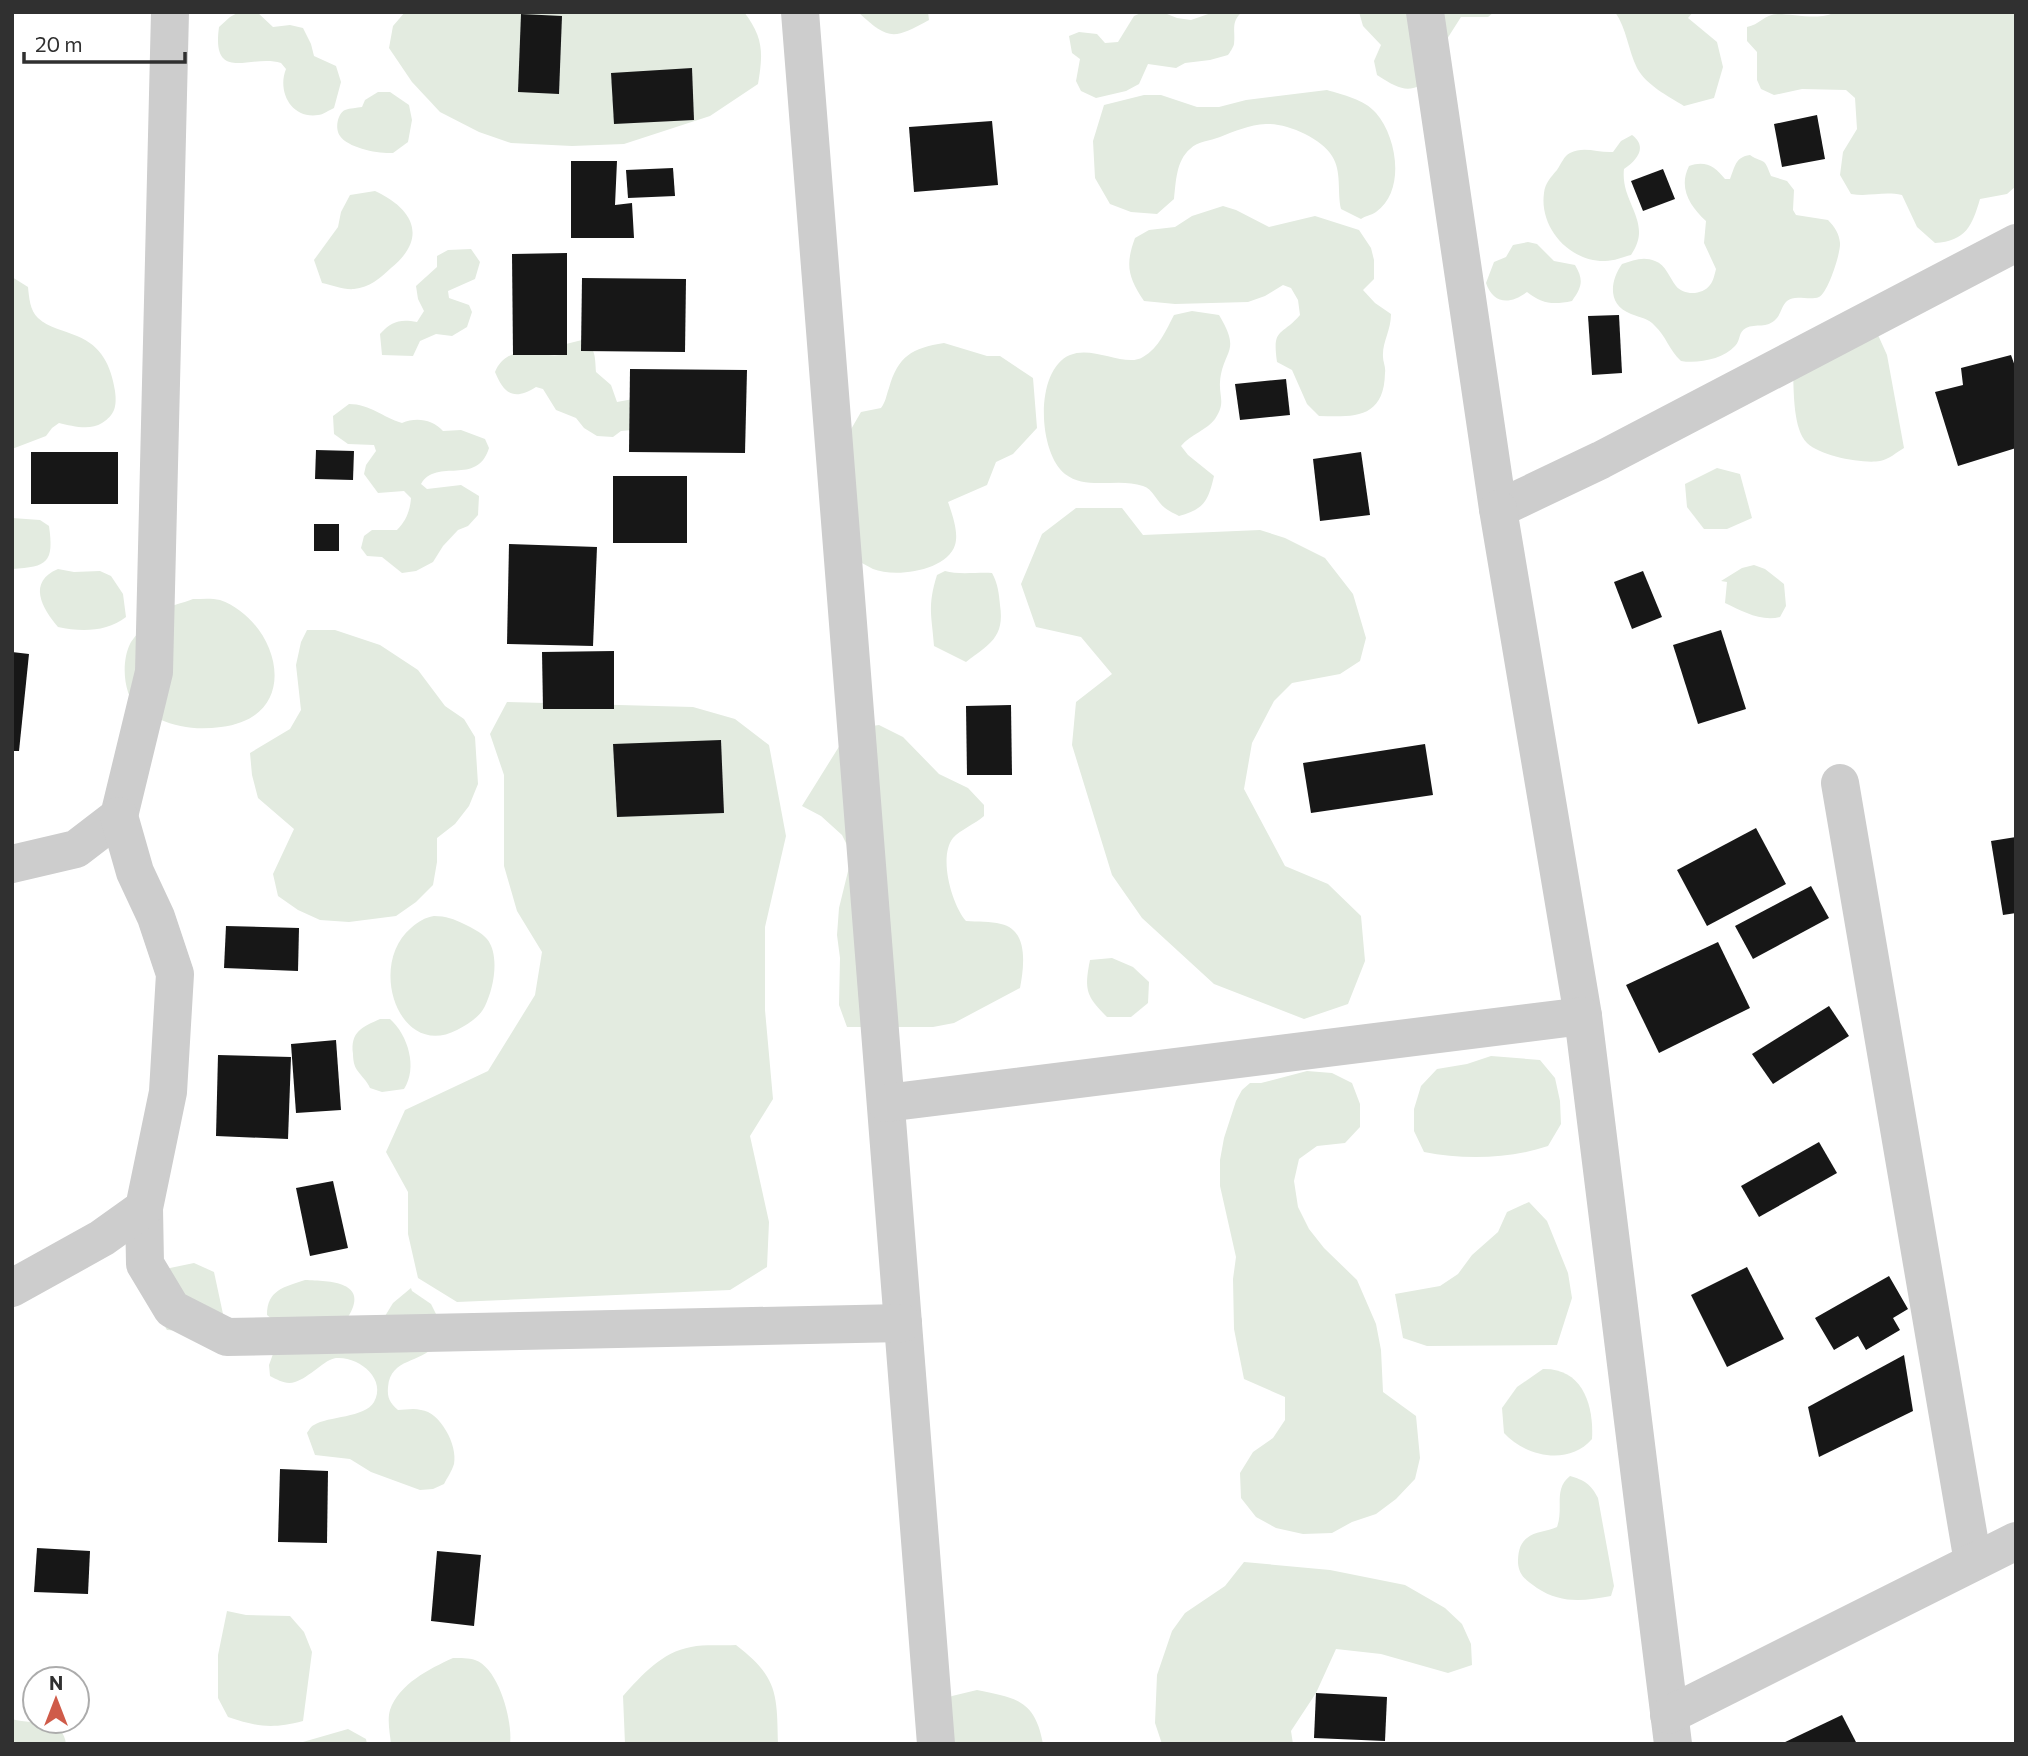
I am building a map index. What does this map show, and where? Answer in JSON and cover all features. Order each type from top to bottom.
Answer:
[{"type":"street","points":[[170,12],[154,672],[119,816],[135,872],[156,917],[175,974],[168,1092],[144,1208],[145,1265],[172,1309],[227,1337],[904,1323]]},
{"type":"street","points":[[800,12],[936,1744]]},
{"type":"street","points":[[1425,12],[1498,509],[1583,1016],[1671,1730],[1973,1562],[2016,1541]]},
{"type":"street","points":[[1498,509],[1601,460],[2016,243]]},
{"type":"street","points":[[1840,783],[1973,1562]]},
{"type":"street","points":[[12,864],[76,849],[119,816]]},
{"type":"street","points":[[886,1103],[1583,1016]]},
{"type":"street","points":[[12,1288],[102,1238],[144,1208]]},
{"type":"shaded area","points":[[239,12],[257,12],[273,27],[290,25],[303,28],[314,56],[336,66],[341,82],[334,108],[320,115],[300,113],[288,102],[283,86],[286,69],[281,63],[236,63],[221,56],[218,45],[219,27]]},
{"type":"shaded area","points":[[405,12],[744,12],[759,38],[761,64],[758,84],[710,116],[624,144],[572,146],[511,143],[479,132],[440,112],[412,82],[389,48],[393,26]]},
{"type":"shaded area","points":[[858,12],[928,12],[929,20],[899,34],[891,34],[877,28]]},
{"type":"shaded area","points":[[1143,12],[1162,12],[1191,20],[1214,12],[1242,12],[1235,23],[1234,44],[1228,55],[1185,63],[1176,68],[1148,64],[1139,84],[1126,91],[1096,98],[1081,91],[1076,81],[1080,59],[1072,53],[1069,36],[1079,32],[1097,34],[1105,43],[1118,42],[1134,16]]},
{"type":"shaded area","points":[[1359,12],[1494,12],[1488,17],[1461,17],[1447,39],[1440,76],[1408,89],[1377,75],[1374,61],[1381,45],[1363,26]]},
{"type":"shaded area","points":[[1615,12],[1693,12],[1688,18],[1717,42],[1723,67],[1714,98],[1684,106],[1652,85],[1637,68]]},
{"type":"shaded area","points":[[1834,12],[2016,13],[2016,186],[2007,194],[1980,199],[1970,224],[1954,239],[1935,243],[1917,227],[1902,195],[1851,194],[1840,175],[1843,152],[1857,129],[1855,98],[1846,90],[1802,89],[1774,95],[1761,89],[1757,80],[1757,52],[1747,41],[1747,27],[1773,14],[1815,17]]},
{"type":"shaded area","points":[[1327,90],[1353,98],[1371,108],[1383,123],[1393,149],[1395,178],[1392,191],[1376,212],[1361,219],[1341,209],[1337,168],[1327,149],[1303,133],[1274,124],[1248,127],[1193,146],[1179,166],[1174,199],[1157,214],[1131,212],[1110,204],[1095,178],[1093,141],[1104,105],[1144,95],[1161,95],[1197,107],[1219,107],[1246,100]]},
{"type":"shaded area","points":[[378,92],[390,92],[409,105],[412,120],[408,142],[393,153],[357,147],[344,140],[338,130],[342,112],[362,107],[365,100]]},
{"type":"shaded area","points":[[1632,135],[1640,149],[1633,162],[1624,169],[1624,181],[1638,222],[1637,243],[1631,255],[1615,260],[1592,260],[1580,256],[1560,240],[1546,219],[1546,186],[1570,153],[1586,150],[1613,152],[1621,141]]},
{"type":"shaded area","points":[[1750,155],[1765,163],[1771,176],[1787,181],[1794,190],[1793,210],[1796,215],[1828,220],[1833,225],[1840,243],[1833,272],[1823,294],[1819,297],[1790,299],[1773,322],[1746,328],[1735,346],[1724,354],[1702,361],[1681,361],[1652,323],[1618,305],[1613,292],[1615,278],[1622,264],[1647,259],[1662,265],[1679,289],[1688,293],[1707,288],[1716,269],[1704,243],[1706,221],[1687,196],[1686,174],[1689,166],[1705,164],[1725,179],[1730,179],[1738,160]]},
{"type":"shaded area","points":[[375,191],[399,206],[407,215],[412,225],[410,246],[387,272],[365,286],[350,289],[322,283],[314,260],[338,227],[341,212],[350,195]]},
{"type":"shaded area","points":[[1223,206],[1269,227],[1315,216],[1359,230],[1371,248],[1374,260],[1374,279],[1363,290],[1391,314],[1383,352],[1383,388],[1373,407],[1355,415],[1319,416],[1307,404],[1292,370],[1277,362],[1277,338],[1300,315],[1298,300],[1291,288],[1283,285],[1248,302],[1175,304],[1144,301],[1134,285],[1130,271],[1130,256],[1135,238],[1149,230],[1175,227],[1192,216]]},
{"type":"shaded area","points":[[1528,242],[1537,244],[1554,261],[1575,265],[1581,283],[1572,301],[1548,302],[1527,292],[1514,299],[1503,300],[1489,290],[1486,283],[1494,262],[1506,257],[1513,245]]},
{"type":"shaded area","points":[[471,249],[480,262],[475,279],[448,291],[449,298],[469,305],[472,312],[467,327],[452,336],[436,334],[420,341],[413,356],[382,355],[380,334],[397,322],[417,322],[424,311],[416,286],[437,267],[437,256],[448,250]]},
{"type":"shaded area","points":[[12,277],[28,287],[29,299],[38,318],[51,327],[86,340],[99,351],[111,373],[116,401],[110,417],[102,423],[81,427],[59,423],[46,436],[12,449]]},
{"type":"shaded area","points":[[1192,311],[1219,315],[1226,327],[1230,344],[1220,382],[1221,404],[1218,413],[1212,423],[1181,446],[1214,476],[1204,503],[1179,516],[1165,508],[1150,490],[1143,486],[1083,482],[1065,474],[1049,449],[1045,431],[1045,394],[1050,377],[1058,364],[1070,355],[1079,353],[1136,360],[1158,344],[1174,315]]},
{"type":"shaded area","points":[[1878,335],[1887,355],[1904,448],[1886,459],[1873,462],[1842,458],[1813,448],[1802,437],[1799,429],[1793,373]]},
{"type":"shaded area","points":[[582,340],[592,349],[596,372],[611,385],[617,402],[633,399],[632,430],[621,431],[613,437],[597,436],[584,428],[576,418],[556,410],[543,389],[536,387],[522,394],[511,393],[502,386],[495,372],[505,358],[515,353],[532,351],[560,355],[566,344]]},
{"type":"shaded area","points":[[944,343],[987,356],[1000,356],[1033,378],[1037,428],[1013,454],[996,462],[987,485],[948,502],[956,534],[955,545],[950,554],[942,561],[919,570],[883,572],[849,556],[850,431],[861,412],[881,408],[897,368],[908,355]]},
{"type":"shaded area","points":[[349,404],[370,408],[402,423],[424,420],[443,431],[461,430],[485,439],[489,448],[483,460],[476,466],[437,472],[428,476],[421,484],[427,489],[461,485],[479,496],[478,515],[468,526],[458,530],[433,562],[416,571],[402,573],[382,557],[367,556],[361,548],[364,536],[372,530],[397,530],[407,516],[411,498],[404,491],[378,493],[364,474],[366,465],[376,451],[374,445],[348,444],[334,434],[333,416]]},
{"type":"shaded area","points":[[1717,468],[1740,474],[1752,518],[1727,529],[1704,529],[1687,507],[1685,484]]},
{"type":"shaded area","points":[[1076,508],[1122,508],[1143,535],[1260,530],[1285,538],[1325,558],[1353,594],[1366,638],[1360,661],[1340,674],[1292,683],[1274,701],[1252,743],[1244,789],[1285,866],[1328,884],[1361,916],[1365,961],[1348,1004],[1304,1019],[1214,984],[1142,918],[1112,875],[1072,745],[1076,702],[1112,674],[1081,637],[1036,627],[1021,584],[1042,534]]},
{"type":"shaded area","points":[[12,518],[40,520],[49,526],[49,555],[41,564],[12,569]]},
{"type":"shaded area","points":[[1754,565],[1765,569],[1784,584],[1786,606],[1780,617],[1759,617],[1725,603],[1727,582],[1721,581],[1742,568]]},
{"type":"shaded area","points":[[58,569],[74,572],[100,571],[111,576],[123,594],[126,617],[111,626],[94,630],[58,627],[43,604],[40,588],[48,574]]},
{"type":"shaded area","points":[[945,571],[992,573],[998,589],[1001,616],[998,633],[988,645],[966,662],[934,646],[932,595],[937,575]]},
{"type":"shaded area","points":[[193,599],[220,600],[240,611],[257,627],[268,647],[274,668],[273,688],[265,706],[247,720],[213,728],[182,726],[141,711],[130,696],[125,678],[125,660],[132,641],[158,612]]},
{"type":"shaded area","points":[[307,630],[335,630],[380,645],[418,670],[445,706],[464,719],[475,737],[478,784],[469,806],[455,824],[437,838],[433,885],[416,902],[396,916],[349,922],[320,920],[298,910],[278,896],[273,874],[294,829],[258,798],[250,753],[290,729],[301,710],[296,665],[301,642]]},
{"type":"shaded area","points":[[507,702],[693,707],[735,719],[769,745],[786,836],[765,927],[765,1010],[773,1099],[750,1136],[769,1222],[767,1267],[730,1290],[457,1302],[418,1278],[408,1234],[408,1192],[386,1152],[405,1110],[488,1071],[535,995],[542,952],[517,911],[504,866],[504,775],[490,734]]},
{"type":"shaded area","points":[[879,725],[903,737],[939,774],[968,788],[984,805],[984,816],[956,835],[949,846],[947,868],[952,893],[966,921],[1001,924],[1010,928],[1016,934],[1023,950],[1020,988],[954,1023],[933,1027],[847,1027],[839,1005],[839,908],[852,855],[842,835],[821,816],[802,806],[840,745],[858,728]]},
{"type":"shaded area","points":[[434,916],[453,919],[482,934],[491,946],[494,962],[491,990],[480,1014],[457,1030],[437,1036],[419,1032],[405,1021],[396,1004],[391,984],[391,964],[398,944],[411,928]]},
{"type":"shaded area","points":[[1112,958],[1133,967],[1149,982],[1148,1003],[1131,1017],[1107,1017],[1088,992],[1090,960]]},
{"type":"shaded area","points":[[380,1019],[390,1019],[406,1043],[410,1071],[404,1089],[382,1092],[370,1088],[354,1064],[355,1035]]},
{"type":"shaded area","points":[[1491,1056],[1540,1060],[1555,1078],[1561,1124],[1548,1146],[1518,1154],[1486,1157],[1424,1152],[1414,1131],[1414,1109],[1421,1086],[1437,1069],[1467,1064]]},
{"type":"shaded area","points":[[1307,1071],[1332,1073],[1352,1083],[1360,1104],[1360,1127],[1345,1143],[1317,1146],[1299,1159],[1294,1181],[1298,1207],[1309,1229],[1324,1248],[1357,1280],[1376,1324],[1381,1350],[1383,1392],[1416,1416],[1420,1458],[1415,1479],[1396,1499],[1376,1514],[1352,1522],[1332,1533],[1303,1534],[1276,1528],[1256,1517],[1241,1498],[1240,1473],[1253,1452],[1273,1438],[1285,1420],[1285,1397],[1244,1379],[1234,1329],[1233,1279],[1236,1257],[1220,1186],[1220,1160],[1224,1138],[1242,1090],[1250,1083],[1261,1083]]},
{"type":"shaded area","points":[[1529,1202],[1547,1221],[1568,1273],[1572,1298],[1557,1345],[1427,1346],[1403,1338],[1395,1294],[1440,1286],[1458,1274],[1472,1255],[1498,1232],[1507,1212]]},
{"type":"shaded area","points":[[194,1263],[214,1272],[223,1314],[211,1333],[167,1330],[157,1312],[154,1298],[156,1292],[170,1268]]},
{"type":"shaded area","points":[[305,1280],[335,1283],[351,1290],[354,1297],[353,1306],[347,1319],[277,1323],[267,1315],[273,1295]]},
{"type":"shaded area","points":[[411,1288],[431,1304],[441,1324],[436,1343],[429,1351],[395,1370],[390,1377],[388,1394],[391,1403],[398,1410],[418,1409],[435,1417],[446,1431],[455,1456],[453,1467],[444,1484],[433,1489],[420,1490],[371,1472],[350,1459],[315,1455],[307,1433],[312,1426],[363,1411],[374,1402],[377,1385],[374,1377],[362,1365],[345,1358],[332,1359],[292,1383],[270,1376],[269,1365],[273,1354],[382,1321],[393,1303]]},
{"type":"shaded area","points":[[1543,1369],[1557,1370],[1568,1375],[1577,1382],[1588,1402],[1592,1439],[1572,1453],[1535,1453],[1504,1433],[1502,1408],[1517,1387]]},
{"type":"shaded area","points":[[1570,1476],[1587,1483],[1598,1498],[1614,1586],[1611,1596],[1582,1600],[1555,1597],[1533,1585],[1520,1571],[1519,1553],[1524,1540],[1557,1527],[1560,1493]]},
{"type":"shaded area","points":[[1244,1562],[1330,1570],[1405,1585],[1445,1608],[1462,1624],[1471,1644],[1472,1665],[1448,1673],[1381,1654],[1336,1649],[1316,1693],[1291,1731],[1293,1744],[1162,1744],[1155,1723],[1157,1675],[1172,1631],[1185,1613],[1225,1586]]},
{"type":"shaded area","points":[[227,1611],[246,1615],[290,1616],[304,1632],[312,1652],[303,1721],[265,1726],[228,1717],[218,1698],[218,1655]]},
{"type":"shaded area","points":[[736,1645],[760,1667],[772,1688],[777,1712],[778,1744],[625,1744],[623,1696],[645,1673],[662,1659],[681,1650]]},
{"type":"shaded area","points":[[453,1658],[475,1660],[491,1673],[507,1710],[510,1744],[391,1744],[389,1714],[400,1692],[425,1672]]},
{"type":"shaded area","points":[[977,1690],[1002,1695],[1029,1709],[1035,1718],[1043,1744],[917,1744],[932,1706],[952,1696]]},
{"type":"shaded area","points":[[12,1719],[21,1721],[21,1735],[63,1735],[66,1744],[12,1744]]},
{"type":"shaded area","points":[[348,1729],[366,1739],[367,1744],[296,1744]]},
{"type":"building","points":[[521,14],[562,16],[559,94],[518,92]]},
{"type":"building","points":[[692,68],[694,120],[614,124],[611,73]]},
{"type":"building","points":[[1817,115],[1825,159],[1782,167],[1774,124]]},
{"type":"building","points":[[992,121],[998,185],[914,192],[909,127]]},
{"type":"building","points":[[571,161],[617,161],[615,205],[632,203],[634,238],[571,238]]},
{"type":"building","points":[[673,168],[675,196],[628,198],[626,170]]},
{"type":"building","points":[[1663,169],[1675,199],[1643,211],[1631,181]]},
{"type":"building","points":[[567,253],[567,355],[513,355],[512,254]]},
{"type":"building","points":[[582,278],[686,279],[685,352],[581,351]]},
{"type":"building","points":[[1619,315],[1622,373],[1592,375],[1588,316]]},
{"type":"building","points":[[2011,355],[2016,369],[2016,448],[1958,466],[1935,392],[1963,385],[1961,368]]},
{"type":"building","points":[[630,369],[747,370],[745,453],[629,452]]},
{"type":"building","points":[[1286,379],[1290,415],[1240,420],[1235,384]]},
{"type":"building","points":[[316,450],[354,451],[353,480],[315,479]]},
{"type":"building","points":[[31,452],[118,452],[118,504],[31,504]]},
{"type":"building","points":[[1361,452],[1370,515],[1320,521],[1313,459]]},
{"type":"building","points":[[613,476],[687,476],[687,543],[613,543]]},
{"type":"building","points":[[314,524],[339,524],[339,551],[314,551]]},
{"type":"building","points":[[509,544],[597,547],[593,646],[507,644]]},
{"type":"building","points":[[1643,571],[1662,617],[1632,629],[1614,582]]},
{"type":"building","points":[[1721,630],[1746,709],[1698,724],[1673,645]]},
{"type":"building","points":[[614,651],[614,709],[543,709],[542,652]]},
{"type":"building","points":[[12,652],[29,654],[19,751],[12,751]]},
{"type":"building","points":[[1011,705],[1012,775],[967,775],[966,706]]},
{"type":"building","points":[[721,740],[724,813],[617,817],[613,744]]},
{"type":"building","points":[[1425,744],[1433,795],[1311,813],[1303,763]]},
{"type":"building","points":[[1756,828],[1786,884],[1707,926],[1677,870]]},
{"type":"building","points":[[2016,837],[2016,913],[2003,915],[1991,841]]},
{"type":"building","points":[[1811,886],[1829,918],[1753,959],[1735,926]]},
{"type":"building","points":[[226,926],[299,928],[298,971],[224,968]]},
{"type":"building","points":[[1718,942],[1750,1008],[1659,1053],[1626,985]]},
{"type":"building","points":[[1829,1006],[1849,1036],[1773,1084],[1752,1054]]},
{"type":"building","points":[[336,1040],[341,1110],[296,1113],[291,1044]]},
{"type":"building","points":[[218,1055],[291,1057],[288,1139],[216,1136]]},
{"type":"building","points":[[1819,1142],[1837,1173],[1759,1217],[1741,1186]]},
{"type":"building","points":[[333,1181],[348,1248],[310,1256],[296,1188]]},
{"type":"building","points":[[1747,1267],[1784,1339],[1727,1367],[1691,1295]]},
{"type":"building","points":[[1889,1276],[1908,1309],[1893,1318],[1900,1330],[1866,1350],[1858,1336],[1834,1350],[1815,1318]]},
{"type":"building","points":[[1904,1355],[1913,1411],[1819,1457],[1808,1407]]},
{"type":"building","points":[[280,1469],[328,1471],[327,1543],[278,1542]]},
{"type":"building","points":[[37,1548],[90,1551],[88,1594],[34,1592]]},
{"type":"building","points":[[437,1551],[481,1555],[474,1626],[431,1621]]},
{"type":"building","points":[[1316,1693],[1387,1697],[1385,1741],[1314,1738]]},
{"type":"building","points":[[1842,1715],[1857,1744],[1781,1744]]}]
